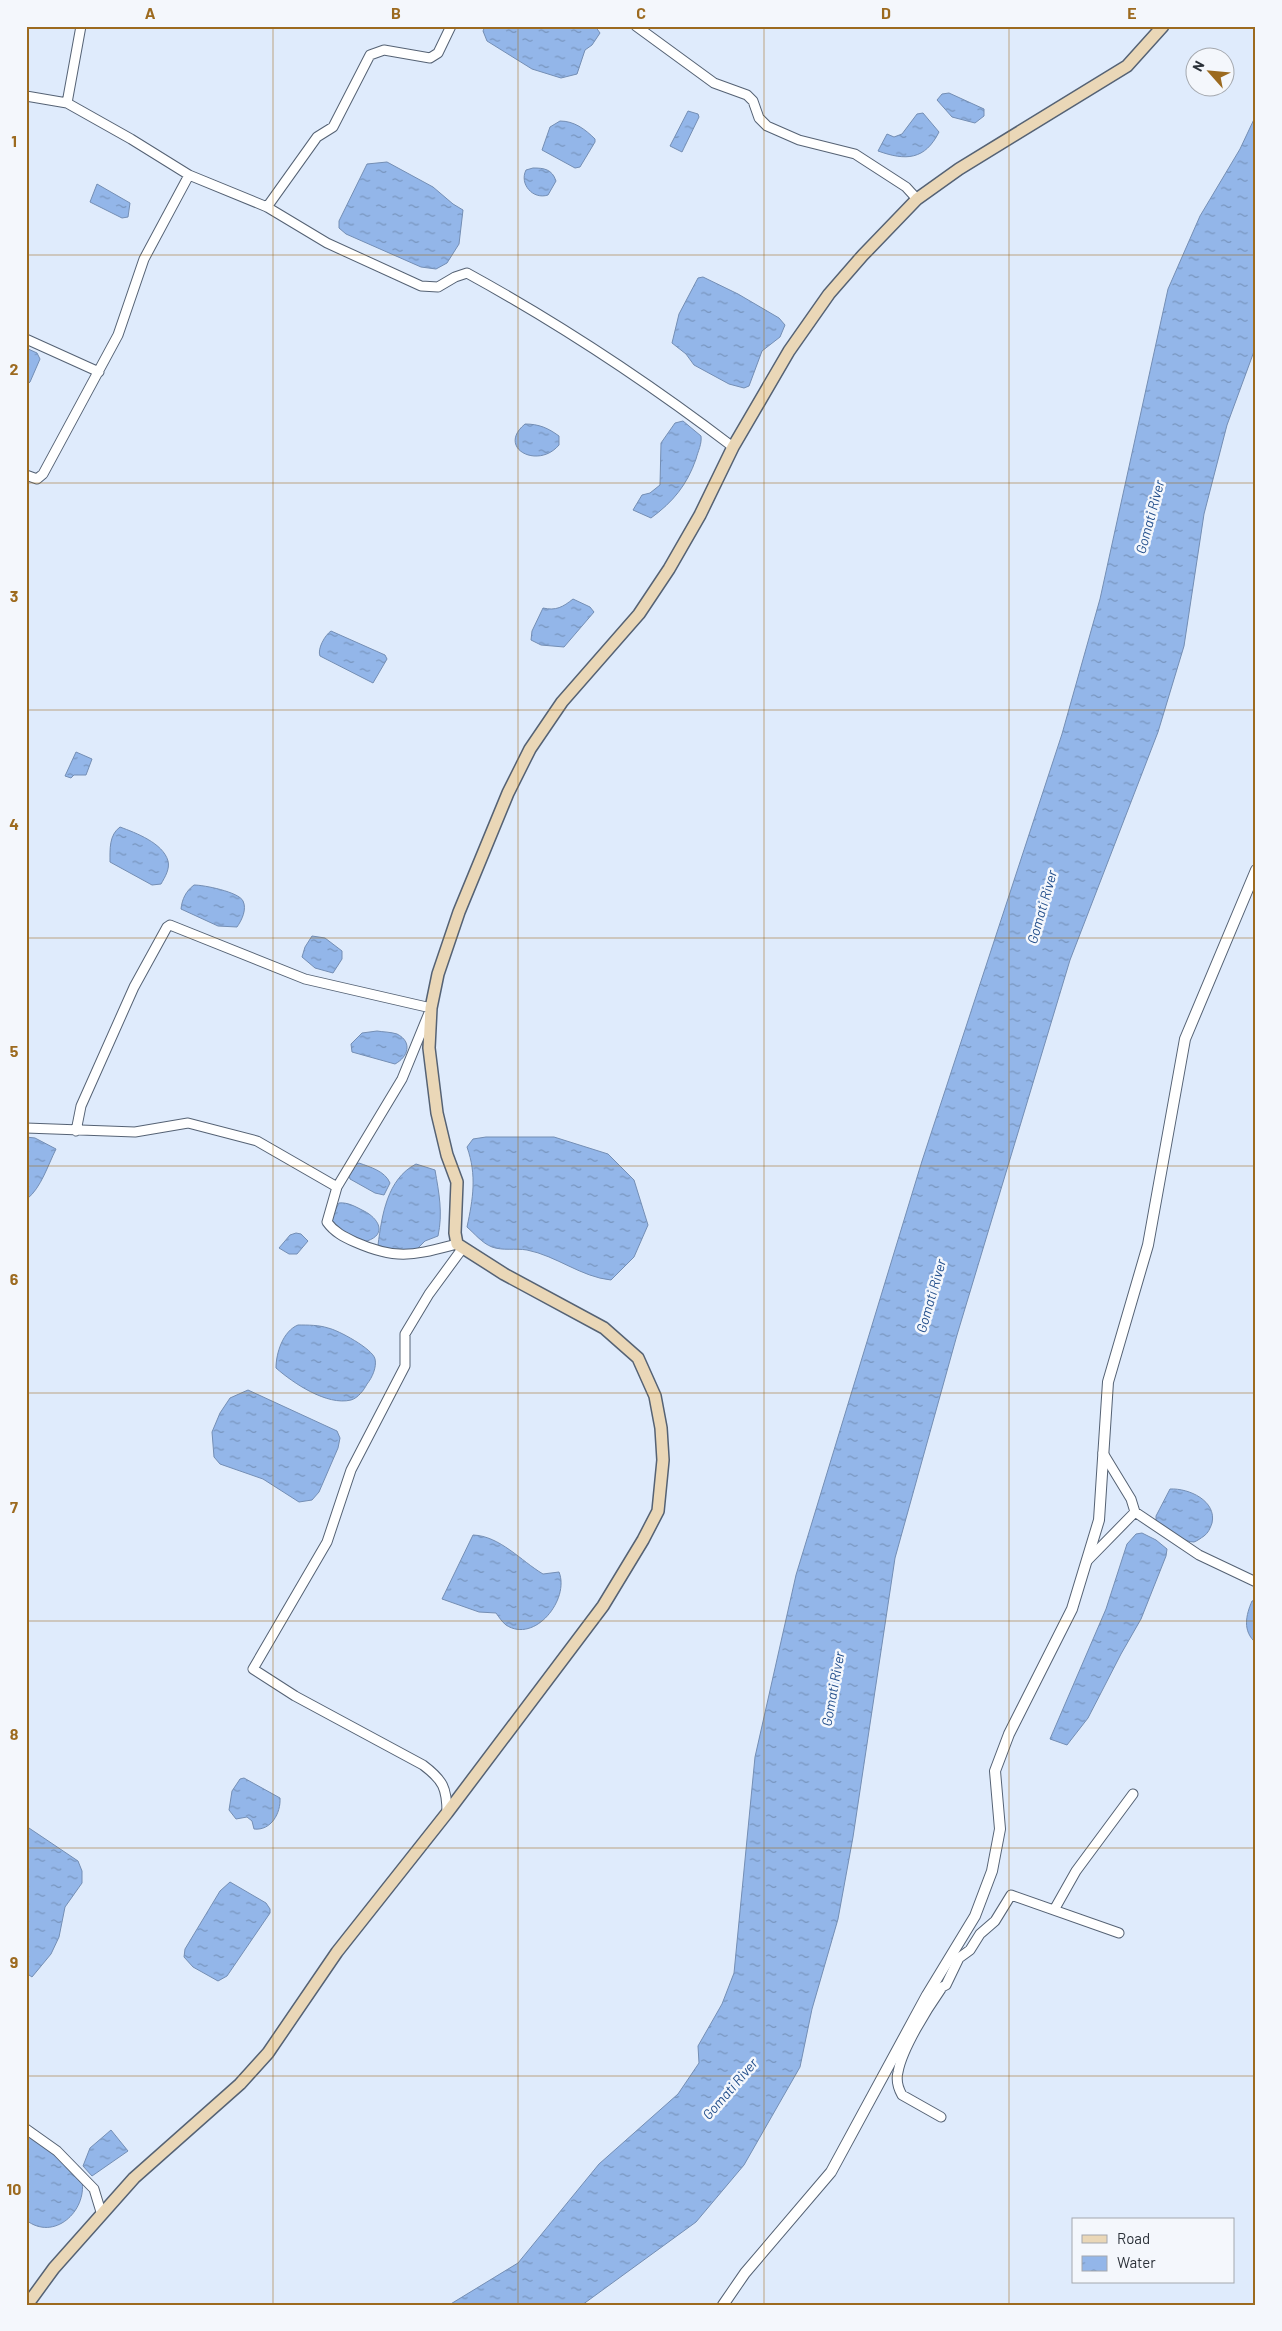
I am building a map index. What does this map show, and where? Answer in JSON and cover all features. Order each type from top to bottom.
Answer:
[{"type":"main road","points":[[27,2305],[54,2268],[134,2178],[240,2084],[268,2053],[337,1952],[447,1813],[603,1606],[658,1511],[663,1460],[655,1396],[638,1358],[604,1328],[504,1274],[460,1247],[455,1233],[457,1182],[447,1154],[437,1113],[429,1048],[431,1008],[438,974],[459,912],[508,793],[530,749],[562,702],[639,614],[669,569],[700,515],[733,447],[789,351],[829,294],[862,254],[917,199],[959,169],[1127,66],[1163,26]]},
{"type":"street","points":[[67,103],[81,26]]},
{"type":"street","points":[[267,207],[317,137],[333,126],[370,55],[384,50],[430,58],[438,53],[451,26]]},
{"type":"street","points":[[636,26],[714,83],[747,95],[753,101],[759,118],[767,126],[799,140],[855,154],[906,187],[917,199]]},
{"type":"street","points":[[26,96],[67,103],[131,139],[188,175],[267,207],[327,243],[421,286],[438,287],[455,277],[467,273],[522,304],[672,400],[733,447]]},
{"type":"street","points":[[26,475],[37,479],[43,474],[99,372],[118,335],[144,259],[188,175]]},
{"type":"street","points":[[26,339],[99,372]]},
{"type":"street","points":[[723,2305],[757,2259],[832,2172],[927,1996],[975,1916],[992,1871],[1000,1829],[995,1771],[1009,1734],[1072,1609],[1099,1520],[1108,1382],[1148,1245],[1184,1038],[1256,870]]},
{"type":"street","points":[[76,1131],[81,1106],[134,987],[167,927],[170,925],[305,979],[431,1008],[402,1079],[337,1187],[326,1222],[341,1235],[372,1249],[395,1256],[460,1247]]},
{"type":"street","points":[[26,1128],[136,1132],[188,1123],[257,1142],[337,1187]]},
{"type":"street","points":[[447,1813],[444,1788],[438,1776],[423,1765],[295,1696],[253,1669],[327,1542],[351,1470],[405,1366],[405,1334],[460,1247]]},
{"type":"street","points":[[1103,1453],[1131,1499],[1135,1512],[1199,1555],[1256,1582]]},
{"type":"street","points":[[1086,1561],[1135,1512]]},
{"type":"street","points":[[1054,1910],[1076,1871],[1133,1794]]},
{"type":"street","points":[[927,1996],[946,1985],[959,1958],[970,1950],[980,1934],[995,1921],[1011,1896],[1119,1933]]},
{"type":"street","points":[[941,1989],[929,2006],[906,2051],[898,2071],[897,2080],[902,2095],[941,2117]]},
{"type":"street","points":[[26,2129],[57,2151],[94,2190],[102,2212]]},
{"type":"water","points":[[485,26],[595,26],[600,33],[592,45],[585,50],[577,74],[561,78],[532,69],[487,41],[483,31]]},
{"type":"water","points":[[949,93],[984,109],[984,116],[975,123],[952,117],[937,100],[942,94]]},
{"type":"water","points":[[688,111],[698,114],[699,117],[682,152],[670,146]]},
{"type":"water","points":[[923,113],[939,132],[928,148],[914,156],[906,157],[878,151],[887,134],[894,137],[902,134],[917,114]]},
{"type":"water","name":"Gomati River","points":[[1256,115],[1256,346],[1227,425],[1204,514],[1184,646],[1158,732],[1070,960],[957,1335],[895,1558],[853,1837],[838,1919],[812,2009],[800,2067],[744,2165],[696,2222],[582,2305],[449,2305],[518,2263],[599,2164],[678,2094],[699,2063],[698,2046],[722,2004],[734,1973],[755,1757],[796,1575],[922,1161],[1062,734],[1100,599],[1168,289],[1200,216],[1240,149]]},
{"type":"water","points":[[560,121],[570,122],[579,126],[595,139],[580,167],[575,168],[542,150],[550,127]]},
{"type":"water","points":[[387,162],[433,187],[463,210],[459,244],[447,263],[436,269],[421,267],[346,234],[339,228],[339,221],[367,164]]},
{"type":"water","points":[[533,168],[547,170],[554,177],[556,181],[548,195],[537,195],[529,190],[526,185],[524,175],[526,170]]},
{"type":"water","points":[[97,184],[130,203],[128,217],[122,218],[90,202]]},
{"type":"water","points":[[703,277],[738,294],[779,318],[785,325],[780,337],[762,351],[749,386],[744,388],[729,384],[694,365],[686,354],[672,343],[679,314],[698,278]]},
{"type":"water","points":[[26,348],[37,353],[40,359],[30,382],[26,386]]},
{"type":"water","points":[[683,421],[701,436],[696,459],[684,485],[666,506],[651,518],[633,510],[642,495],[650,493],[660,485],[661,443],[675,423]]},
{"type":"water","points":[[525,424],[543,427],[551,431],[559,436],[559,445],[541,456],[531,456],[523,453],[517,448],[515,441],[517,433]]},
{"type":"water","points":[[573,599],[590,607],[594,612],[564,647],[541,645],[531,640],[532,631],[543,608],[559,608]]},
{"type":"water","points":[[331,631],[385,655],[387,659],[373,683],[320,656],[322,642]]},
{"type":"water","points":[[76,752],[92,759],[86,775],[74,775],[71,778],[65,776]]},
{"type":"water","points":[[120,827],[134,832],[161,849],[168,861],[168,867],[161,884],[152,885],[110,862],[112,838]]},
{"type":"water","points":[[194,885],[221,890],[240,898],[244,904],[244,911],[237,927],[218,926],[181,909],[185,896]]},
{"type":"water","points":[[312,936],[325,938],[342,951],[342,959],[333,973],[315,968],[302,957],[305,947]]},
{"type":"water","points":[[377,1031],[397,1034],[405,1041],[407,1045],[406,1054],[395,1064],[352,1052],[351,1044],[362,1033]]},
{"type":"water","points":[[26,1137],[35,1138],[56,1149],[40,1183],[27,1199]]},
{"type":"water","points":[[486,1137],[554,1137],[608,1154],[634,1180],[648,1225],[634,1257],[611,1280],[589,1275],[538,1253],[523,1249],[496,1248],[482,1241],[467,1227],[471,1207],[473,1177],[467,1147],[473,1139]]},
{"type":"water","points":[[359,1163],[385,1175],[390,1183],[384,1195],[375,1193],[350,1179],[349,1175],[352,1166]]},
{"type":"water","points":[[416,1164],[435,1170],[440,1211],[438,1236],[425,1241],[415,1251],[397,1252],[378,1245],[384,1210],[392,1188],[398,1179]]},
{"type":"water","points":[[339,1203],[352,1205],[369,1214],[379,1226],[377,1234],[373,1238],[362,1242],[351,1238],[336,1227],[331,1218]]},
{"type":"water","points":[[301,1234],[308,1241],[297,1254],[289,1254],[279,1248],[290,1235]]},
{"type":"water","points":[[298,1325],[333,1329],[354,1340],[373,1355],[375,1359],[374,1372],[358,1396],[351,1400],[332,1400],[311,1392],[276,1368],[277,1356],[284,1337]]},
{"type":"water","points":[[248,1390],[337,1431],[340,1438],[338,1448],[319,1492],[312,1500],[299,1502],[263,1479],[220,1464],[214,1457],[212,1432],[220,1413],[230,1398]]},
{"type":"water","points":[[1170,1489],[1185,1491],[1200,1497],[1210,1508],[1212,1523],[1208,1532],[1195,1542],[1190,1542],[1180,1537],[1156,1522],[1156,1516]]},
{"type":"water","points":[[1142,1533],[1156,1540],[1167,1549],[1141,1619],[1088,1718],[1067,1745],[1050,1739],[1106,1609],[1127,1544],[1136,1534]]},
{"type":"water","points":[[473,1535],[483,1536],[501,1544],[543,1574],[559,1572],[561,1583],[559,1594],[555,1606],[548,1616],[528,1629],[517,1629],[506,1625],[496,1613],[479,1612],[442,1599]]},
{"type":"water","points":[[1256,1600],[1256,1643],[1249,1633],[1246,1623],[1252,1601]]},
{"type":"water","points":[[244,1778],[280,1798],[279,1809],[274,1820],[260,1829],[254,1829],[252,1821],[247,1817],[236,1819],[229,1810],[232,1791],[240,1779]]},
{"type":"water","points":[[26,1826],[78,1861],[82,1871],[82,1883],[65,1907],[59,1937],[51,1954],[32,1977],[26,1973]]},
{"type":"water","points":[[230,1882],[266,1903],[270,1913],[227,1976],[218,1981],[193,1967],[184,1957],[185,1949],[220,1891]]},
{"type":"water","points":[[111,2130],[128,2151],[92,2176],[83,2166],[90,2148]]},
{"type":"water","points":[[26,2133],[63,2161],[82,2181],[82,2192],[74,2212],[57,2225],[37,2226],[26,2220]]}]
